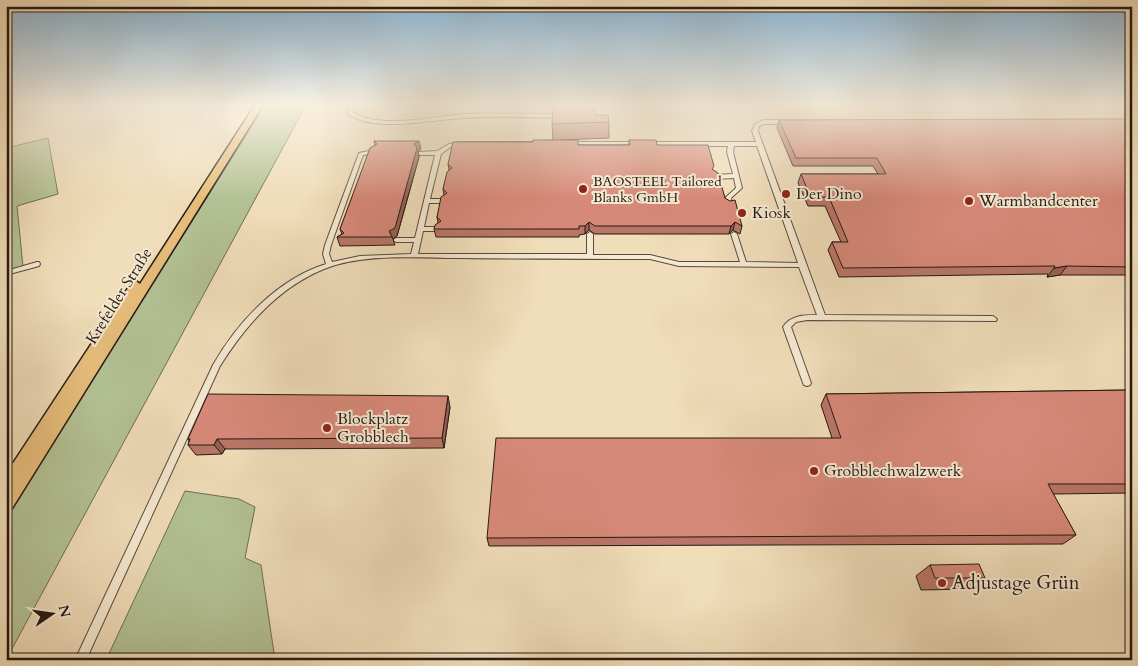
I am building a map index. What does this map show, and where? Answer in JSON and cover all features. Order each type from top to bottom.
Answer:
[{"type":"main road","name":"Krefelder Straße","points":[[6,486],[232,136]]},
{"type":"main road","name":"Krefelder Straße","points":[[6,505],[239,136]]},
{"type":"street","points":[[757,136],[822,318]]},
{"type":"street","points":[[420,153],[438,154],[451,145],[460,144],[759,144]]},
{"type":"street","points":[[729,206],[728,198],[739,188],[730,152],[731,144]]},
{"type":"street","points":[[330,264],[326,254],[328,245],[361,154],[374,152]]},
{"type":"street","points":[[414,256],[438,154]]},
{"type":"street","points":[[433,176],[441,176]]},
{"type":"street","points":[[716,176],[736,176]]},
{"type":"street","points":[[427,201],[444,201]]},
{"type":"street","points":[[421,229],[438,229]]},
{"type":"street","points":[[590,234],[590,256]]},
{"type":"street","points":[[734,234],[744,265]]},
{"type":"street","points":[[396,240],[418,240]]},
{"type":"street","points":[[328,245],[334,241],[342,241]]},
{"type":"street","points":[[80,660],[211,380],[233,338],[256,312],[283,290],[307,274],[330,264],[365,257],[414,256],[650,257],[679,264],[802,265]]},
{"type":"street","points":[[6,272],[37,264]]},
{"type":"street","points":[[807,384],[787,327],[791,321],[798,318],[993,319]]},
{"type":"green space","points":[[246,136],[289,136],[6,660],[6,518]]},
{"type":"green space","points":[[48,138],[58,194],[17,206],[23,267],[6,271],[6,148]]},
{"type":"green space","points":[[185,491],[239,499],[255,507],[245,558],[261,565],[275,660],[106,660]]},
{"type":"building","name":"Warmbandcenter","points":[[786,136],[1132,136],[1132,267],[843,268],[832,242],[848,242],[829,197],[811,198],[801,174],[886,174],[877,158],[796,158]]},
{"type":"building","name":"BAOSTEEL Tailored Blanks GmbH","points":[[533,140],[578,140],[578,145],[630,145],[629,140],[656,140],[657,145],[708,145],[714,166],[712,169],[718,173],[725,198],[730,201],[735,200],[742,226],[735,222],[731,226],[595,226],[589,222],[585,226],[579,226],[579,229],[434,229],[435,225],[441,221],[437,217],[441,197],[447,193],[443,189],[447,172],[452,168],[448,164],[453,142],[533,142]]},
{"type":"building","points":[[374,141],[419,141],[414,144],[417,148],[395,228],[389,231],[392,237],[337,237],[344,233],[340,229],[370,148],[377,144]]},
{"type":"building","name":"Grobblechwalzwerk","points":[[1132,390],[1132,484],[1048,484],[1076,535],[487,538],[496,438],[841,438],[826,394]]},
{"type":"building","name":"Blockplatz Grobblech","points":[[208,394],[448,396],[442,438],[217,439],[214,445],[188,445],[190,439],[188,439]]},
{"type":"building","points":[[979,564],[985,578],[935,578],[930,565]]},
{"type":"place","name":"BAOSTEEL Tailored Blanks GmbH","points":[[583,189]]},
{"type":"place","name":"Der Dino","points":[[786,194]]},
{"type":"place","name":"Warmbandcenter","points":[[969,201]]},
{"type":"place","name":"Kiosk","points":[[742,213]]},
{"type":"place","name":"Blockplatz Grobblech","points":[[327,428]]},
{"type":"place","name":"Grobblechwalzwerk","points":[[814,471]]},
{"type":"place","name":"Adjustage Grün","points":[[942,583]]}]
